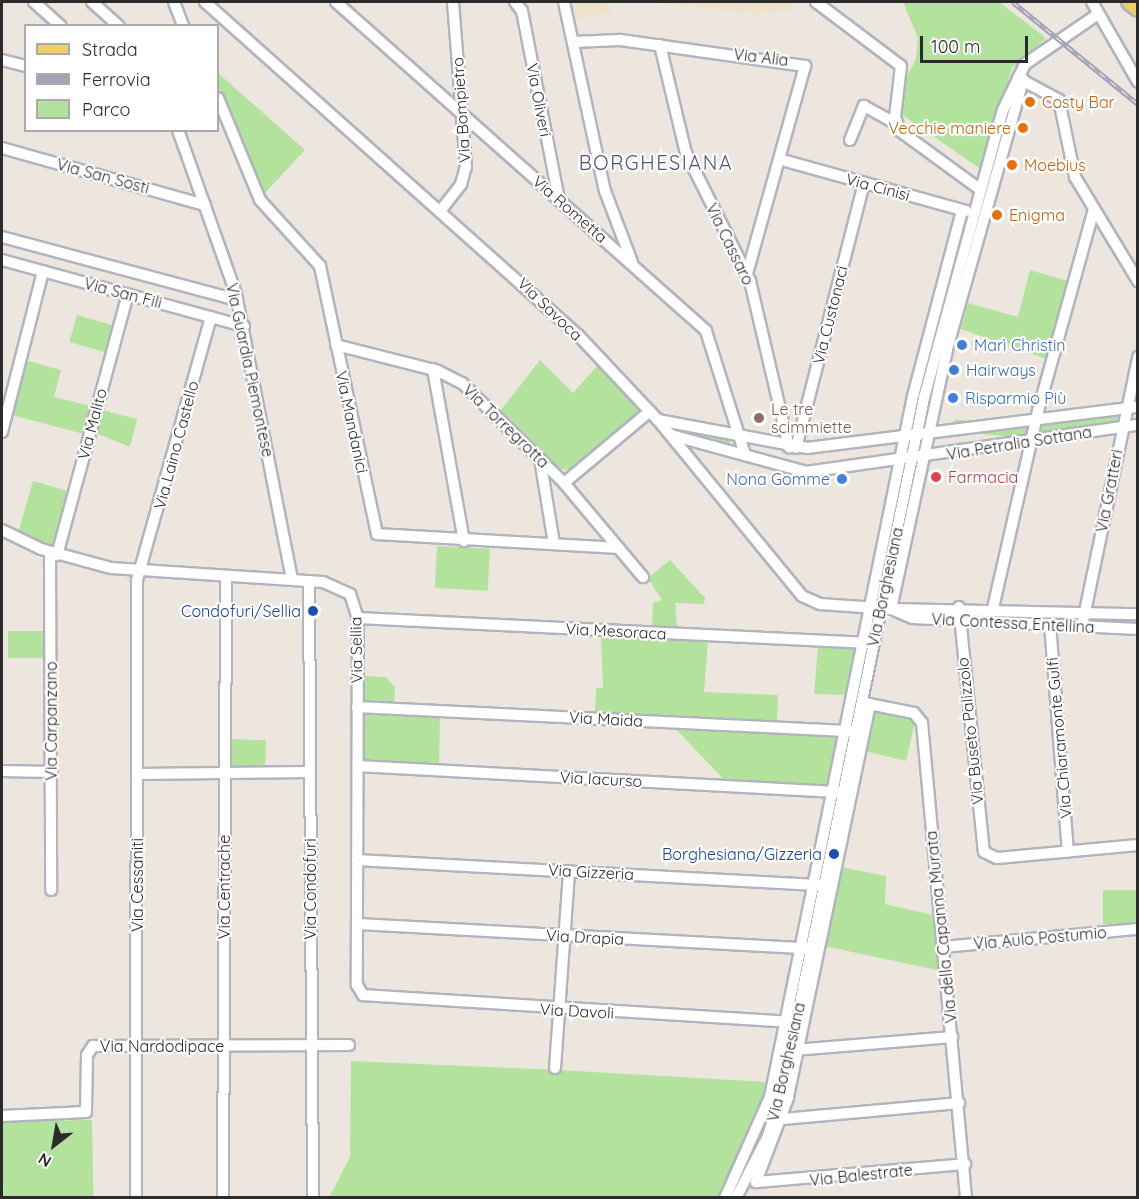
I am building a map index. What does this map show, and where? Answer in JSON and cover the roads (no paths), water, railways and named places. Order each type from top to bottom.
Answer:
[{"type":"main road","points":[[1129,2],[1137,9]]},
{"type":"street","points":[[34,2],[60,24]]},
{"type":"street","points":[[92,2],[117,24]]},
{"type":"street","points":[[174,2],[182,24]]},
{"type":"street","name":"Via Savoca","points":[[205,2],[567,324],[671,435],[799,594],[820,604],[881,608]]},
{"type":"street","name":"Via Rometta","points":[[336,2],[633,265],[710,337],[745,454]]},
{"type":"street","name":"Via Bompietro","points":[[441,210],[465,174],[453,2]]},
{"type":"street","name":"Via Oliveri","points":[[514,2],[522,11],[559,200]]},
{"type":"street","points":[[564,2],[605,192],[633,265]]},
{"type":"street","points":[[816,2],[901,66],[896,124]]},
{"type":"street","points":[[1092,2],[1137,82]]},
{"type":"street","name":"Via Borghesiana","points":[[881,608],[916,436],[981,190],[1019,79],[1031,59],[1098,14]]},
{"type":"street","name":"Via Alia","points":[[573,42],[606,39],[805,66],[782,160],[747,274]]},
{"type":"street","name":"Via Cassaro","points":[[660,45],[683,145],[747,274],[792,447]]},
{"type":"street","points":[[2,60],[24,66]]},
{"type":"street","points":[[1019,79],[1059,100],[1067,156],[1094,209],[1137,281]]},
{"type":"street","name":"Via Mandanici","points":[[219,100],[260,200],[318,261],[375,533],[387,539],[619,548]]},
{"type":"street","points":[[850,140],[864,106],[896,124],[981,190]]},
{"type":"street","name":"Via Borghesiana","points":[[916,436],[1008,112]]},
{"type":"street","name":"Via Guardia Piemontese","points":[[179,132],[244,326],[292,580]]},
{"type":"street","name":"Via San Sosti","points":[[2,148],[205,205]]},
{"type":"street","name":"Via Cinisi","points":[[782,160],[975,213]]},
{"type":"street","name":"Via Custonaci","points":[[792,447],[864,183]]},
{"type":"street","points":[[993,609],[1036,419],[1094,209]]},
{"type":"street","name":"Via Borghesiana","points":[[725,1197],[775,1098],[868,643],[881,608],[962,210]]},
{"type":"street","name":"Via San Fili","points":[[2,237],[237,300]]},
{"type":"street","name":"Via San Fili","points":[[2,260],[244,326]]},
{"type":"street","points":[[2,432],[43,271]]},
{"type":"street","name":"Via Malito","points":[[54,554],[128,294]]},
{"type":"street","name":"Via Laino Castello","points":[[141,572],[211,317]]},
{"type":"street","name":"Via Torregrotta","points":[[336,345],[433,369],[471,390],[564,483],[643,577]]},
{"type":"street","name":"Via Gratteri","points":[[1082,626],[1137,357]]},
{"type":"street","points":[[433,369],[464,541]]},
{"type":"street","name":"Via Petralia Sottana","points":[[916,436],[1137,407]]},
{"type":"street","points":[[564,483],[650,411]]},
{"type":"street","points":[[658,420],[792,447],[916,436]]},
{"type":"street","name":"Via Petralia Sottana","points":[[912,459],[1137,425]]},
{"type":"street","points":[[671,435],[807,472],[912,459]]},
{"type":"street","points":[[540,459],[554,544]]},
{"type":"street","name":"Via Sellia","points":[[2,530],[54,554],[141,572],[309,581],[346,590],[358,618],[357,860],[361,994]]},
{"type":"street","name":"Via Carpanzano","points":[[51,890],[54,554]]},
{"type":"street","name":"Via Cessaniti","points":[[136,1197],[137,774],[141,572]]},
{"type":"street","name":"Via Centrache","points":[[223,1197],[226,577]]},
{"type":"street","name":"Via Condofuri","points":[[309,581],[313,1197]]},
{"type":"street","name":"Via Contessa Entellina","points":[[881,608],[959,607],[1137,614]]},
{"type":"street","name":"Via Buseto Palizzolo","points":[[959,607],[981,844],[987,854],[1068,851]]},
{"type":"street","name":"Via Contessa Entellina","points":[[881,608],[909,618],[1137,629]]},
{"type":"street","name":"Via Mesoraca","points":[[358,618],[868,643]]},
{"type":"street","name":"Via Chiaramonte Gulfi","points":[[1050,624],[1068,851]]},
{"type":"street","name":"Via Borghesiana","points":[[757,1184],[783,1119],[794,1050],[866,704],[868,643]]},
{"type":"street","name":"Via Borghesiana","points":[[851,730],[866,704]]},
{"type":"street","name":"Via della Capanna Murata","points":[[866,704],[914,713],[922,721],[965,1164],[966,1197]]},
{"type":"street","name":"Via Maida","points":[[357,706],[851,730]]},
{"type":"street","name":"Via Iacurso","points":[[358,766],[838,792]]},
{"type":"street","points":[[2,771],[52,771]]},
{"type":"street","points":[[137,774],[309,772]]},
{"type":"street","points":[[1068,851],[1137,845]]},
{"type":"street","name":"Via Gizzeria","points":[[357,860],[819,885]]},
{"type":"street","points":[[555,1068],[569,871]]},
{"type":"street","name":"Via Drapia","points":[[358,924],[806,948]]},
{"type":"street","name":"Via Aulo Postumio","points":[[943,947],[1137,929]]},
{"type":"street","name":"Via Davoli","points":[[361,994],[558,1011],[791,1022]]},
{"type":"street","name":"Via Borghesiana","points":[[736,1197],[794,1050],[791,1022]]},
{"type":"street","points":[[794,1050],[952,1037]]},
{"type":"street","name":"Via Nardodipace","points":[[2,1116],[84,1113],[90,1048],[349,1045]]},
{"type":"street","points":[[783,1119],[959,1103]]},
{"type":"street","name":"Via Balestrate","points":[[757,1184],[965,1164]]},
{"type":"railway","points":[[1013,2],[1138,104]]},
{"type":"place","name":"Costy Bar","points":[[1030,102]]},
{"type":"place","name":"Vecchie maniere","points":[[1023,128]]},
{"type":"place","name":"Moebius","points":[[1012,165]]},
{"type":"place","name":"Enigma","points":[[997,215]]},
{"type":"place","name":"Marì Christin","points":[[962,345]]},
{"type":"place","name":"Hairways","points":[[954,370]]},
{"type":"place","name":"Risparmio Più","points":[[953,398]]},
{"type":"place","name":"Le tre scimmiette","points":[[759,418]]},
{"type":"place","name":"Farmacia","points":[[936,477]]},
{"type":"place","name":"Nona Gomme","points":[[842,479]]},
{"type":"place","name":"Condofuri/Sellia","points":[[313,611]]},
{"type":"place","name":"Borghesiana/Gizzeria","points":[[834,854]]},
{"type":"district","name":"BORGHESIANA","points":[[656,162]]}]
